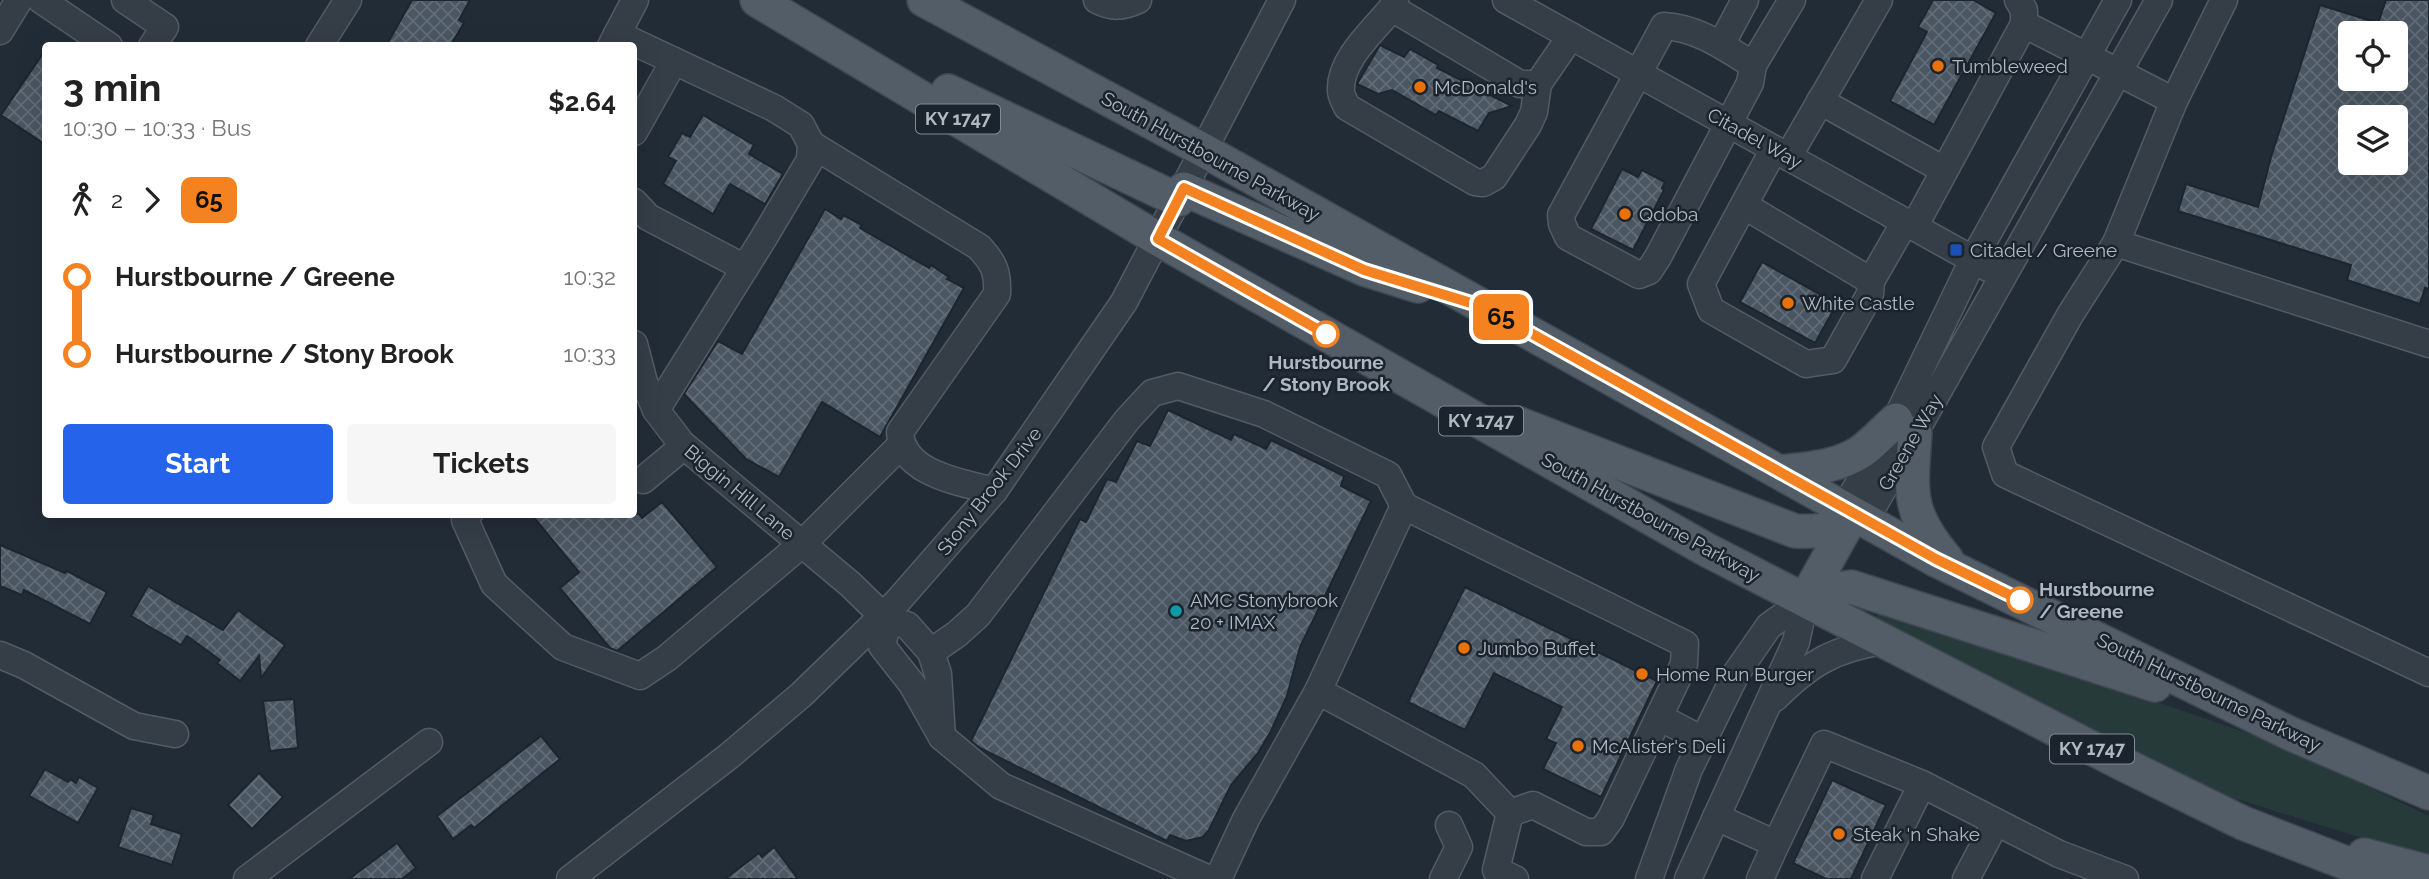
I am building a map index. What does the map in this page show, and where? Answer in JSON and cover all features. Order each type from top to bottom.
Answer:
[{"type":"main road","name":"South Hurstbourne Parkway","points":[[758,0],[1158,239],[1707,550],[2243,823],[2388,879]]},
{"type":"main road","name":"South Hurstbourne Parkway","points":[[924,0],[1203,150],[1956,569],[2261,719],[2429,793]]},
{"type":"main road","points":[[820,37],[1181,194],[1364,270],[1484,307]]},
{"type":"main road","points":[[1410,382],[1795,531],[1816,532],[1835,527],[1853,514]]},
{"type":"main road","points":[[1780,472],[1823,466],[1844,459],[1905,427],[1917,515],[1927,537],[1956,569]]},
{"type":"main road","points":[[1805,600],[1853,514]]},
{"type":"main road","points":[[1805,600],[1824,591],[1851,587],[2261,719]]},
{"type":"main road","points":[[2243,823],[2429,872]]},
{"type":"street","points":[[0,31],[19,0]]},
{"type":"street","points":[[41,0],[102,42]]},
{"type":"street","points":[[125,0],[165,27],[155,42]]},
{"type":"street","points":[[322,42],[348,0]]},
{"type":"street","points":[[614,40],[635,0]]},
{"type":"street","points":[[1097,0],[1108,6],[1124,7],[1138,0]]},
{"type":"street","name":"Stony Brook Drive","points":[[570,879],[729,756],[886,618],[994,491],[1124,302],[1282,0]]},
{"type":"street","points":[[1721,46],[1745,0]]},
{"type":"street","points":[[1753,65],[1684,27],[1664,26],[1561,215],[1568,237],[1639,275],[1649,271],[1750,83],[1753,65],[1792,0]]},
{"type":"street","points":[[1879,0],[1820,101],[1745,206],[1701,284],[1711,310],[1806,364],[1833,360],[1870,294],[1871,281],[1944,170],[2021,12],[2086,57],[2174,101]]},
{"type":"street","name":"Greene Way","points":[[1853,514],[1875,503],[1973,260],[2118,0]]},
{"type":"street","name":"Greene Way","points":[[1905,427],[2003,277],[2159,0]]},
{"type":"street","points":[[2224,0],[2174,101],[2116,243],[2070,315],[1996,447],[2005,474],[2429,674]]},
{"type":"street","name":"Citadel Way","points":[[1511,1],[2003,277]]},
{"type":"street","points":[[1538,84],[1520,85],[1394,4],[1354,54],[1348,65],[1341,92],[1347,107],[1475,182],[1483,183],[1494,177],[1528,125],[1534,112],[1538,84],[1571,36]]},
{"type":"street","points":[[637,48],[674,61],[774,108],[801,125],[810,152],[979,247],[992,260],[998,278],[997,294],[900,432],[901,446],[911,460],[930,471],[994,491]]},
{"type":"street","points":[[637,127],[674,61]]},
{"type":"street","points":[[1820,101],[1944,170]]},
{"type":"street","points":[[656,410],[745,268],[810,152]]},
{"type":"street","points":[[637,205],[648,217],[745,268]]},
{"type":"street","points":[[1745,206],[1871,281]]},
{"type":"street","points":[[2116,243],[2429,344]]},
{"type":"street","name":"Biggin Hill Lane","points":[[638,377],[656,410],[684,446],[850,584],[886,618],[907,625],[932,652]]},
{"type":"street","points":[[942,737],[938,674],[932,652],[978,615],[1127,420],[1152,393],[1178,386],[1264,414],[1388,475],[1404,506],[1685,643],[1684,664],[1611,818],[1601,832],[1586,832],[1533,805],[1510,813]]},
{"type":"street","points":[[643,480],[684,446]]},
{"type":"street","points":[[467,518],[465,520],[494,584],[563,647],[640,676],[667,658],[802,544],[901,446]]},
{"type":"street","points":[[1217,879],[1246,819],[1318,691],[1404,506]]},
{"type":"street","points":[[1688,879],[1796,642],[1805,600]]},
{"type":"street","points":[[1649,879],[1685,779],[1737,672],[1769,626],[1805,600]]},
{"type":"street","points":[[886,618],[882,646],[912,684],[942,737],[1001,786],[1209,879]]},
{"type":"street","points":[[1766,706],[1799,674],[1821,660],[1853,646],[1883,641]]},
{"type":"street","points":[[0,655],[24,665],[135,726],[175,734]]},
{"type":"street","points":[[1318,691],[1474,775],[1510,813]]},
{"type":"street","points":[[1659,717],[1703,740]]},
{"type":"street","points":[[247,879],[429,742]]},
{"type":"street","points":[[1760,879],[1824,744],[1922,784],[2059,854],[2124,879]]},
{"type":"street","points":[[1685,779],[1776,844]]},
{"type":"street","points":[[1875,879],[1922,784]]},
{"type":"street","points":[[1500,876],[1510,813]]},
{"type":"street","points":[[1966,879],[1996,822]]},
{"type":"street","points":[[1443,879],[1459,847],[1449,825]]},
{"type":"shaded area","points":[[1881,607],[2279,744],[2429,816],[2429,859],[2189,784],[1875,621]]},
{"type":"building","points":[[412,0],[470,0],[459,20],[464,23],[452,42],[388,42]]},
{"type":"building","name":"Tumbleweed","points":[[1933,0],[1973,0],[1996,13],[1934,125],[1890,101],[1927,32],[1918,27]]},
{"type":"building","points":[[2386,0],[2429,0],[2429,289],[2425,288],[2420,304],[2347,280],[2351,265],[2178,211],[2186,184],[2258,207],[2271,157],[2320,5],[2372,21],[2338,21],[2338,91],[2408,91],[2408,21],[2379,21]]},
{"type":"building","name":"McDonald's","points":[[1380,45],[1404,57],[1410,49],[1438,65],[1437,68],[1512,106],[1489,113],[1478,131],[1439,111],[1436,115],[1392,90],[1378,94],[1357,84]]},
{"type":"building","points":[[42,55],[42,142],[1,115]]},
{"type":"building","points":[[703,115],[754,145],[749,154],[783,174],[765,204],[730,184],[713,214],[663,184],[676,161],[668,157],[682,133],[690,137]]},
{"type":"building","name":"Qdoba","points":[[1622,169],[1638,177],[1642,170],[1665,182],[1662,188],[1664,190],[1633,250],[1591,229]]},
{"type":"building","points":[[825,209],[841,219],[843,215],[862,225],[860,228],[929,268],[931,265],[949,277],[947,279],[964,288],[880,437],[822,402],[779,477],[746,459],[684,394],[718,341],[742,354]]},
{"type":"building","name":"White Castle","points":[[1762,262],[1837,304],[1815,343],[1740,302]]},
{"type":"building","name":"AMC Stonybrook 20 + IMAX","points":[[1168,410],[1231,440],[1234,434],[1266,449],[1271,440],[1344,476],[1341,486],[1371,501],[1300,647],[1287,696],[1271,731],[1258,753],[1231,785],[1209,830],[1203,837],[1186,841],[1170,835],[1167,841],[980,748],[971,741],[1080,519],[1086,522],[1107,479],[1116,482],[1137,441],[1150,446]]},
{"type":"building","points":[[662,502],[717,567],[617,651],[610,648],[560,588],[579,572],[534,518],[637,518],[639,514],[642,518]]},
{"type":"building","points":[[0,545],[65,573],[67,571],[107,592],[90,624],[24,590],[22,595],[0,586]]},
{"type":"building","points":[[148,586],[223,630],[238,610],[285,645],[261,678],[259,656],[240,681],[217,663],[220,660],[187,636],[181,645],[131,616]]},
{"type":"building","points":[[1465,587],[1657,681],[1601,797],[1543,769],[1556,743],[1546,739],[1562,707],[1494,673],[1465,730],[1408,702]]},
{"type":"building","points":[[294,699],[298,748],[270,751],[263,701]]},
{"type":"building","points":[[541,736],[560,759],[474,828],[471,825],[453,839],[437,816]]},
{"type":"building","points":[[45,769],[68,782],[70,779],[76,783],[79,777],[98,788],[78,823],[29,796]]},
{"type":"building","points":[[259,773],[283,797],[252,829],[228,805]]},
{"type":"building","name":"Steak 'n Shake","points":[[1832,780],[1886,805],[1851,879],[1826,879],[1793,863]]},
{"type":"building","points":[[131,808],[154,815],[151,824],[182,834],[172,865],[118,847]]},
{"type":"building","points":[[397,843],[416,868],[402,879],[349,879]]},
{"type":"building","points":[[774,847],[798,879],[725,879],[759,853],[762,857]]},
{"type":"bus line","name":"65","points":[[1326,334],[1158,239],[1184,188],[1364,270],[1484,307],[1936,559],[2020,600]]},
{"type":"place","name":"Tumbleweed","points":[[1938,66]]},
{"type":"place","name":"McDonald's","points":[[1420,87]]},
{"type":"place","name":"Qdoba","points":[[1625,214]]},
{"type":"place","name":"Citadel / Greene","points":[[1956,250]]},
{"type":"place","name":"White Castle","points":[[1788,303]]},
{"type":"place","name":"Hurstbourne / Stony Brook","points":[[1326,334]]},
{"type":"place","name":"Hurstbourne / Greene","points":[[2020,600]]},
{"type":"place","name":"AMC Stonybrook 20 + IMAX","points":[[1176,611]]},
{"type":"place","name":"Jumbo Buffet","points":[[1464,648]]},
{"type":"place","name":"Home Run Burger","points":[[1642,674]]},
{"type":"place","name":"McAlister's Deli","points":[[1578,746]]},
{"type":"place","name":"Steak 'n Shake","points":[[1839,834]]}]
